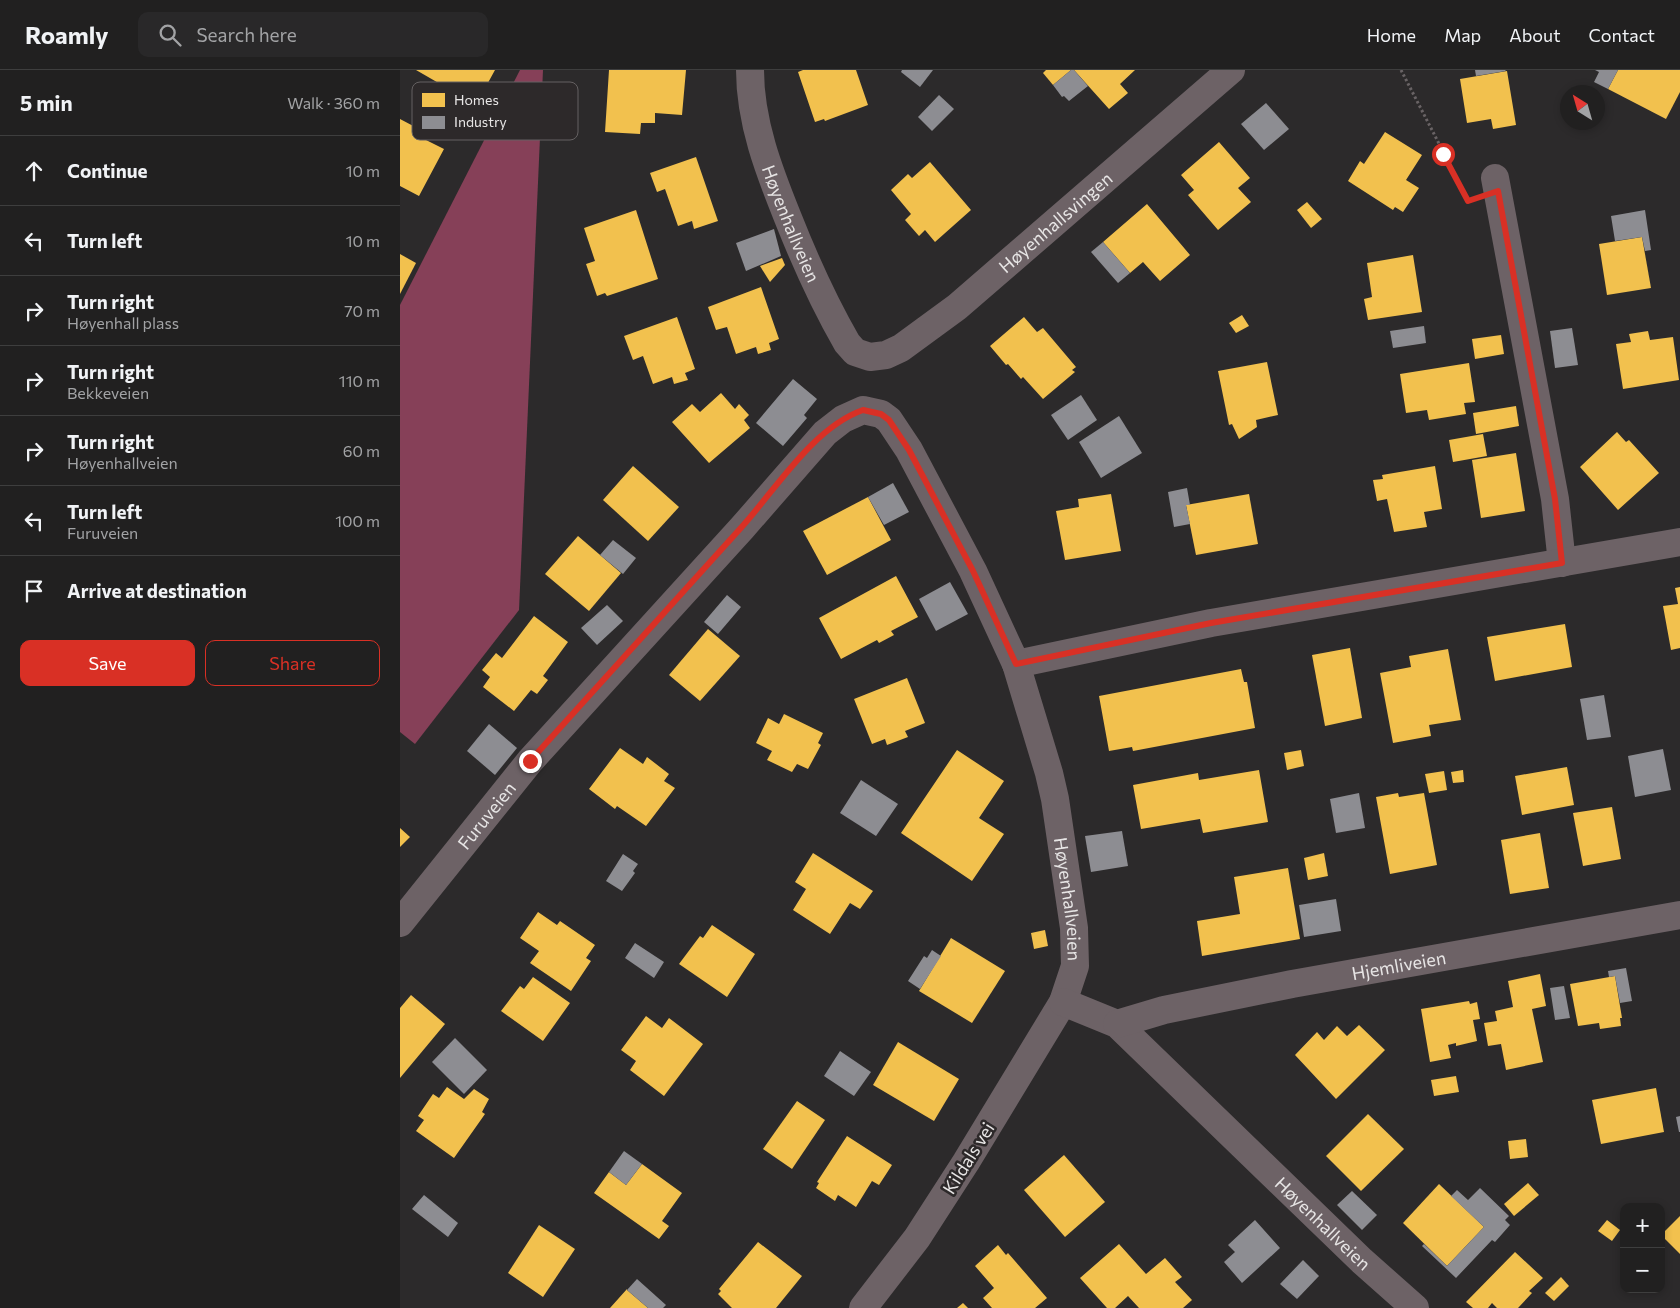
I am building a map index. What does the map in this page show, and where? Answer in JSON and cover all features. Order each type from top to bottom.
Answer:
[{"type":"street","name":"Høyenhallveien","points":[[750,70],[752,106],[761,145],[804,259],[847,343],[855,352],[870,357]]},
{"type":"street","name":"Høyenhallsvingen","points":[[870,357],[886,355],[901,348],[957,307],[1202,79],[1231,70]]},
{"type":"street","points":[[1496,185],[1555,499],[1562,563]]},
{"type":"street","name":"Høyenhallveien","points":[[863,410],[881,414],[889,420],[909,450],[973,571],[1016,664],[1051,782],[1074,928],[1075,966],[1063,1002],[1117,1024],[1355,1254],[1415,1308]]},
{"type":"street","name":"Furuveien","points":[[400,923],[530,761],[742,528],[805,453],[833,425],[863,410]]},
{"type":"street","points":[[1016,664],[1211,623],[1680,542]]},
{"type":"street","name":"Hjemliveien","points":[[1117,1024],[1164,1010],[1273,988],[1680,915]]},
{"type":"street","name":"Kildals vei","points":[[864,1308],[917,1238],[1063,1002]]},
{"type":"path","points":[[1402,70],[1468,201],[1496,185]]},
{"type":"shaded area","points":[[520,70],[543,70],[542,82],[514,82]]},
{"type":"shaded area","points":[[484,140],[540,140],[519,610],[415,744],[400,732],[400,305]]},
{"type":"building: Homes","points":[[416,70],[495,70],[488,82],[437,82]]},
{"type":"building: Homes","points":[[609,70],[686,70],[682,115],[655,113],[655,123],[641,123],[640,134],[605,132]]},
{"type":"building: Homes","points":[[803,70],[856,70],[868,105],[825,121],[824,119],[815,122],[798,72]]},
{"type":"building: Homes","points":[[1046,70],[1071,70],[1053,85],[1043,73]]},
{"type":"building: Homes","points":[[1074,70],[1135,70],[1120,84],[1128,93],[1109,109]]},
{"type":"building: Homes","points":[[1618,70],[1680,70],[1680,92],[1666,119],[1608,89]]},
{"type":"building: Homes","points":[[1507,71],[1516,125],[1493,129],[1491,119],[1467,123],[1460,79]]},
{"type":"building: Homes","points":[[400,119],[412,125],[412,140],[426,140],[444,149],[419,196],[400,186]]},
{"type":"building: Homes","points":[[1385,132],[1422,155],[1406,180],[1419,188],[1403,212],[1395,207],[1393,210],[1348,181],[1360,161],[1364,164]]},
{"type":"building: Homes","points":[[1219,142],[1250,178],[1238,188],[1251,202],[1218,230],[1188,195],[1194,190],[1181,175]]},
{"type":"building: Homes","points":[[696,157],[718,221],[694,229],[692,221],[678,226],[665,189],[657,192],[650,173]]},
{"type":"building: Homes","points":[[930,162],[971,210],[935,242],[925,230],[919,236],[905,220],[911,214],[891,190],[908,174],[912,178]]},
{"type":"building: Homes","points":[[1307,202],[1322,219],[1311,228],[1297,210]]},
{"type":"building: Homes","points":[[1147,204],[1190,255],[1160,281],[1143,262],[1130,273],[1103,242]]},
{"type":"building: Homes","points":[[636,210],[658,279],[607,296],[605,293],[597,296],[586,264],[595,261],[584,228]]},
{"type":"building: Homes","points":[[1642,237],[1651,288],[1607,295],[1599,244]]},
{"type":"building: Homes","points":[[400,254],[416,263],[400,294]]},
{"type":"building: Homes","points":[[1413,255],[1422,312],[1368,320],[1364,299],[1372,297],[1367,263]]},
{"type":"building: Homes","points":[[782,258],[785,265],[770,282],[760,266]]},
{"type":"building: Homes","points":[[761,287],[779,339],[769,343],[771,350],[758,354],[756,347],[736,354],[727,327],[716,330],[708,307]]},
{"type":"building: Homes","points":[[1242,315],[1249,326],[1236,333],[1229,323]]},
{"type":"building: Homes","points":[[677,317],[695,369],[685,373],[688,380],[674,384],[672,377],[653,384],[643,356],[633,360],[624,336]]},
{"type":"building: Homes","points":[[1024,317],[1037,332],[1043,328],[1076,367],[1072,370],[1075,372],[1043,399],[1023,377],[1021,379],[1008,364],[1006,365],[990,346]]},
{"type":"building: Homes","points":[[1648,331],[1650,340],[1673,337],[1679,380],[1623,389],[1616,344],[1631,342],[1629,334]]},
{"type":"building: Homes","points":[[1501,335],[1504,354],[1475,359],[1472,339]]},
{"type":"building: Homes","points":[[1267,362],[1278,415],[1256,420],[1257,427],[1239,439],[1232,424],[1229,425],[1218,371]]},
{"type":"building: Homes","points":[[1469,363],[1475,402],[1464,403],[1466,414],[1429,420],[1427,410],[1406,413],[1400,374]]},
{"type":"building: Homes","points":[[721,393],[735,409],[739,404],[749,415],[744,420],[750,428],[709,463],[672,422],[692,404],[700,412]]},
{"type":"building: Homes","points":[[1516,406],[1519,426],[1476,434],[1473,413]]},
{"type":"building: Homes","points":[[1617,432],[1626,442],[1629,440],[1659,473],[1618,510],[1580,467]]},
{"type":"building: Homes","points":[[1483,434],[1487,456],[1453,462],[1449,440]]},
{"type":"building: Homes","points":[[1516,453],[1525,511],[1481,518],[1472,460]]},
{"type":"building: Homes","points":[[633,466],[679,507],[648,541],[603,500]]},
{"type":"building: Homes","points":[[1435,466],[1442,509],[1424,512],[1427,527],[1394,532],[1387,499],[1377,501],[1373,480],[1383,479],[1382,475]]},
{"type":"building: Homes","points":[[1111,494],[1121,551],[1065,560],[1056,511],[1079,507],[1078,499]]},
{"type":"building: Homes","points":[[1249,494],[1258,544],[1196,555],[1186,505]]},
{"type":"building: Homes","points":[[868,497],[891,540],[827,575],[803,531]]},
{"type":"building: Homes","points":[[578,536],[621,573],[589,611],[545,574]]},
{"type":"building: Homes","points":[[896,576],[918,617],[891,631],[894,635],[879,643],[877,640],[841,659],[819,618]]},
{"type":"building: Homes","points":[[1680,587],[1680,648],[1671,650],[1663,606],[1678,604],[1675,588]]},
{"type":"building: Homes","points":[[534,616],[568,642],[543,676],[548,680],[537,694],[531,690],[514,711],[483,687],[490,677],[482,670],[496,653],[502,658]]},
{"type":"building: Homes","points":[[1565,624],[1572,667],[1495,681],[1487,637]]},
{"type":"building: Homes","points":[[708,629],[740,656],[700,701],[669,675]]},
{"type":"building: Homes","points":[[1350,648],[1362,718],[1325,726],[1312,655]]},
{"type":"building: Homes","points":[[1448,649],[1461,720],[1429,725],[1431,736],[1393,743],[1380,673],[1411,667],[1409,656]]},
{"type":"building: Homes","points":[[1241,669],[1244,682],[1247,682],[1255,728],[1133,751],[1132,747],[1109,751],[1099,696]]},
{"type":"building: Homes","points":[[907,678],[925,723],[905,731],[908,737],[887,745],[885,739],[872,744],[854,699]]},
{"type":"building: Homes","points":[[784,714],[823,733],[818,743],[821,745],[808,769],[797,764],[792,772],[767,760],[772,751],[756,743],[768,718],[779,724]]},
{"type":"building: Homes","points":[[620,748],[643,764],[647,757],[669,774],[664,781],[675,788],[646,826],[617,806],[615,809],[589,789]]},
{"type":"building: Homes","points":[[957,750],[1004,781],[979,818],[1004,834],[972,881],[901,833]]},
{"type":"building: Homes","points":[[1301,750],[1304,766],[1287,770],[1284,753]]},
{"type":"building: Homes","points":[[1567,767],[1574,805],[1522,815],[1515,776]]},
{"type":"building: Homes","points":[[1259,770],[1268,822],[1203,833],[1200,819],[1141,829],[1133,785],[1198,773],[1199,780]]},
{"type":"building: Homes","points":[[1463,770],[1464,782],[1453,783],[1451,772]]},
{"type":"building: Homes","points":[[1444,771],[1447,790],[1429,793],[1425,774]]},
{"type":"building: Homes","points":[[1398,793],[1399,797],[1424,793],[1437,865],[1390,874],[1376,797]]},
{"type":"building: Homes","points":[[1612,807],[1621,859],[1583,866],[1573,813]]},
{"type":"building: Homes","points":[[400,828],[410,837],[400,847]]},
{"type":"building: Homes","points":[[1540,833],[1549,888],[1510,894],[1501,840]]},
{"type":"building: Homes","points":[[813,853],[873,891],[860,909],[850,903],[830,934],[793,910],[806,889],[795,882]]},
{"type":"building: Homes","points":[[1324,853],[1328,876],[1308,880],[1304,858]]},
{"type":"building: Homes","points":[[1288,868],[1300,939],[1202,956],[1197,921],[1240,914],[1234,877]]},
{"type":"building: Homes","points":[[538,912],[557,925],[560,921],[595,945],[586,958],[591,961],[571,991],[530,963],[539,951],[520,938]]},
{"type":"building: Homes","points":[[712,925],[755,954],[727,997],[679,964],[700,936],[703,938]]},
{"type":"building: Homes","points":[[1045,930],[1048,946],[1034,949],[1031,933]]},
{"type":"building: Homes","points":[[951,938],[1005,971],[972,1023],[919,991]]},
{"type":"building: Homes","points":[[1540,974],[1546,1006],[1532,1009],[1543,1062],[1506,1070],[1501,1044],[1488,1046],[1484,1023],[1497,1021],[1495,1011],[1513,1007],[1508,981]]},
{"type":"building: Homes","points":[[1615,976],[1622,1018],[1620,1018],[1621,1026],[1600,1029],[1599,1023],[1578,1026],[1570,984]]},
{"type":"building: Homes","points":[[533,977],[570,1003],[543,1041],[501,1011],[520,986],[524,989]]},
{"type":"building: Homes","points":[[411,995],[445,1024],[400,1078],[400,1008]]},
{"type":"building: Homes","points":[[1469,1001],[1470,1004],[1477,1002],[1480,1019],[1473,1020],[1477,1041],[1456,1046],[1456,1043],[1448,1045],[1451,1058],[1430,1062],[1421,1009]]},
{"type":"building: Homes","points":[[646,1016],[662,1028],[669,1018],[703,1044],[664,1096],[630,1070],[636,1061],[621,1050]]},
{"type":"building: Homes","points":[[1359,1025],[1385,1050],[1336,1099],[1295,1055],[1317,1032],[1324,1040],[1337,1026],[1347,1036]]},
{"type":"building: Homes","points":[[898,1042],[959,1079],[934,1121],[873,1085]]},
{"type":"building: Homes","points":[[1456,1076],[1459,1092],[1434,1096],[1431,1080]]},
{"type":"building: Homes","points":[[447,1087],[464,1099],[474,1089],[489,1099],[482,1112],[485,1114],[454,1158],[416,1131],[424,1120],[418,1116],[433,1094],[439,1098]]},
{"type":"building: Homes","points":[[1656,1088],[1664,1132],[1601,1144],[1592,1100]]},
{"type":"building: Homes","points":[[797,1101],[825,1120],[792,1169],[763,1149]]},
{"type":"building: Homes","points":[[1368,1114],[1404,1149],[1361,1191],[1326,1156]]},
{"type":"building: Homes","points":[[847,1136],[892,1165],[879,1185],[872,1181],[856,1207],[838,1195],[835,1201],[816,1188],[819,1183],[817,1182]]},
{"type":"building: Homes","points":[[1526,1139],[1528,1157],[1510,1159],[1508,1141]]},
{"type":"building: Homes","points":[[1064,1155],[1105,1202],[1065,1237],[1024,1190]]},
{"type":"building: Homes","points":[[642,1164],[682,1193],[662,1221],[669,1226],[659,1239],[594,1193],[609,1172],[626,1185]]},
{"type":"building: Homes","points":[[1528,1183],[1539,1195],[1514,1216],[1504,1204]]},
{"type":"building: Homes","points":[[1439,1184],[1484,1227],[1447,1266],[1403,1223]]},
{"type":"building: Homes","points":[[1680,1216],[1680,1254],[1665,1239],[1665,1231]]},
{"type":"building: Homes","points":[[1607,1220],[1620,1230],[1612,1241],[1598,1231]]},
{"type":"building: Homes","points":[[539,1225],[575,1249],[543,1297],[508,1273]]},
{"type":"building: Homes","points":[[758,1242],[802,1276],[776,1308],[732,1308],[718,1294],[721,1291],[719,1289]]},
{"type":"building: Homes","points":[[1119,1244],[1146,1274],[1165,1258],[1182,1277],[1175,1282],[1192,1300],[1183,1308],[1139,1308],[1128,1296],[1115,1308],[1107,1308],[1080,1278]]},
{"type":"building: Homes","points":[[998,1245],[1006,1255],[1008,1253],[1047,1298],[1035,1308],[992,1308],[983,1298],[994,1288],[975,1266]]},
{"type":"building: Homes","points":[[1515,1252],[1543,1278],[1529,1291],[1532,1293],[1518,1308],[1497,1308],[1492,1303],[1488,1308],[1473,1308],[1466,1302]]},
{"type":"building: Homes","points":[[1561,1277],[1569,1286],[1554,1301],[1545,1293]]},
{"type":"building: Homes","points":[[627,1290],[648,1308],[610,1308]]},
{"type":"building: Homes","points":[[963,1303],[968,1308],[957,1308]]},
{"type":"building: Industry","points":[[902,70],[933,70],[920,87],[901,72]]},
{"type":"building: Industry","points":[[1071,70],[1074,70],[1088,86],[1069,101],[1064,96],[1062,97],[1053,85]]},
{"type":"building: Industry","points":[[1475,70],[1505,70],[1506,71],[1476,76]]},
{"type":"building: Industry","points":[[1595,70],[1618,70],[1608,89],[1605,85],[1594,82],[1599,72]]},
{"type":"building: Industry","points":[[939,95],[954,109],[932,131],[918,117]]},
{"type":"building: Industry","points":[[1266,103],[1289,129],[1264,150],[1241,124]]},
{"type":"building: Industry","points":[[1645,210],[1651,250],[1645,251],[1642,237],[1615,241],[1611,216]]},
{"type":"building: Industry","points":[[774,229],[781,256],[746,271],[736,243]]},
{"type":"building: Industry","points":[[1103,242],[1130,273],[1118,283],[1091,252]]},
{"type":"building: Industry","points":[[1424,326],[1426,343],[1393,348],[1390,331]]},
{"type":"building: Industry","points":[[1572,328],[1578,365],[1555,368],[1550,331]]},
{"type":"building: Industry","points":[[793,379],[817,399],[804,415],[807,418],[783,446],[756,423]]},
{"type":"building: Industry","points":[[1081,395],[1097,420],[1068,440],[1051,415]]},
{"type":"building: Industry","points":[[1119,416],[1142,453],[1101,478],[1079,442]]},
{"type":"building: Industry","points":[[893,483],[909,512],[884,525],[868,497]]},
{"type":"building: Industry","points":[[1187,488],[1190,505],[1186,505],[1190,524],[1174,527],[1168,492]]},
{"type":"building: Industry","points":[[613,540],[636,558],[623,574],[600,555]]},
{"type":"building: Industry","points":[[950,582],[968,614],[936,631],[919,599]]},
{"type":"building: Industry","points":[[727,595],[741,607],[718,634],[704,622]]},
{"type":"building: Industry","points":[[607,605],[623,621],[597,645],[581,628]]},
{"type":"building: Industry","points":[[1604,695],[1611,737],[1587,740],[1580,699]]},
{"type":"building: Industry","points":[[489,724],[517,748],[495,775],[467,751]]},
{"type":"building: Industry","points":[[1663,749],[1671,790],[1635,797],[1628,756]]},
{"type":"building: Industry","points":[[861,780],[898,804],[876,836],[840,813]]},
{"type":"building: Industry","points":[[1359,793],[1365,828],[1336,833],[1330,799]]},
{"type":"building: Industry","points":[[1122,831],[1128,866],[1091,872],[1085,836]]},
{"type":"building: Industry","points":[[623,854],[638,864],[633,871],[635,873],[622,891],[606,881]]},
{"type":"building: Industry","points":[[1336,899],[1341,931],[1304,937],[1299,905]]},
{"type":"building: Industry","points":[[635,943],[664,962],[654,978],[625,958]]},
{"type":"building: Industry","points":[[932,950],[941,956],[920,989],[908,981],[924,956],[927,958]]},
{"type":"building: Industry","points":[[1626,968],[1632,1001],[1620,1003],[1615,976],[1609,977],[1608,971]]},
{"type":"building: Industry","points":[[1564,986],[1570,1018],[1555,1020],[1550,988]]},
{"type":"building: Industry","points":[[455,1038],[487,1070],[464,1094],[432,1062]]},
{"type":"building: Industry","points":[[840,1051],[871,1072],[854,1096],[824,1076]]},
{"type":"building: Industry","points":[[1680,1116],[1680,1132],[1679,1132],[1676,1117]]},
{"type":"building: Industry","points":[[624,1151],[642,1164],[626,1185],[609,1172]]},
{"type":"building: Industry","points":[[1480,1188],[1509,1216],[1505,1220],[1510,1225],[1495,1242],[1492,1240],[1456,1278],[1422,1246],[1424,1244],[1447,1266],[1484,1227],[1451,1196],[1457,1190],[1468,1200]]},
{"type":"building: Industry","points":[[1352,1191],[1377,1215],[1362,1230],[1337,1205]]},
{"type":"building: Industry","points":[[424,1195],[458,1223],[448,1237],[412,1209]]},
{"type":"building: Industry","points":[[1255,1220],[1280,1248],[1242,1283],[1224,1262],[1235,1252],[1228,1245]]},
{"type":"building: Industry","points":[[1303,1260],[1319,1276],[1297,1299],[1280,1284]]},
{"type":"building: Industry","points":[[637,1279],[666,1305],[663,1308],[648,1308],[627,1290]]},
{"type":"route","points":[[530,761],[742,528],[805,453],[833,425],[863,410],[881,414],[889,420],[909,450],[973,571],[1016,664],[1211,623],[1562,563],[1555,499],[1498,191],[1468,201],[1443,154]]}]
